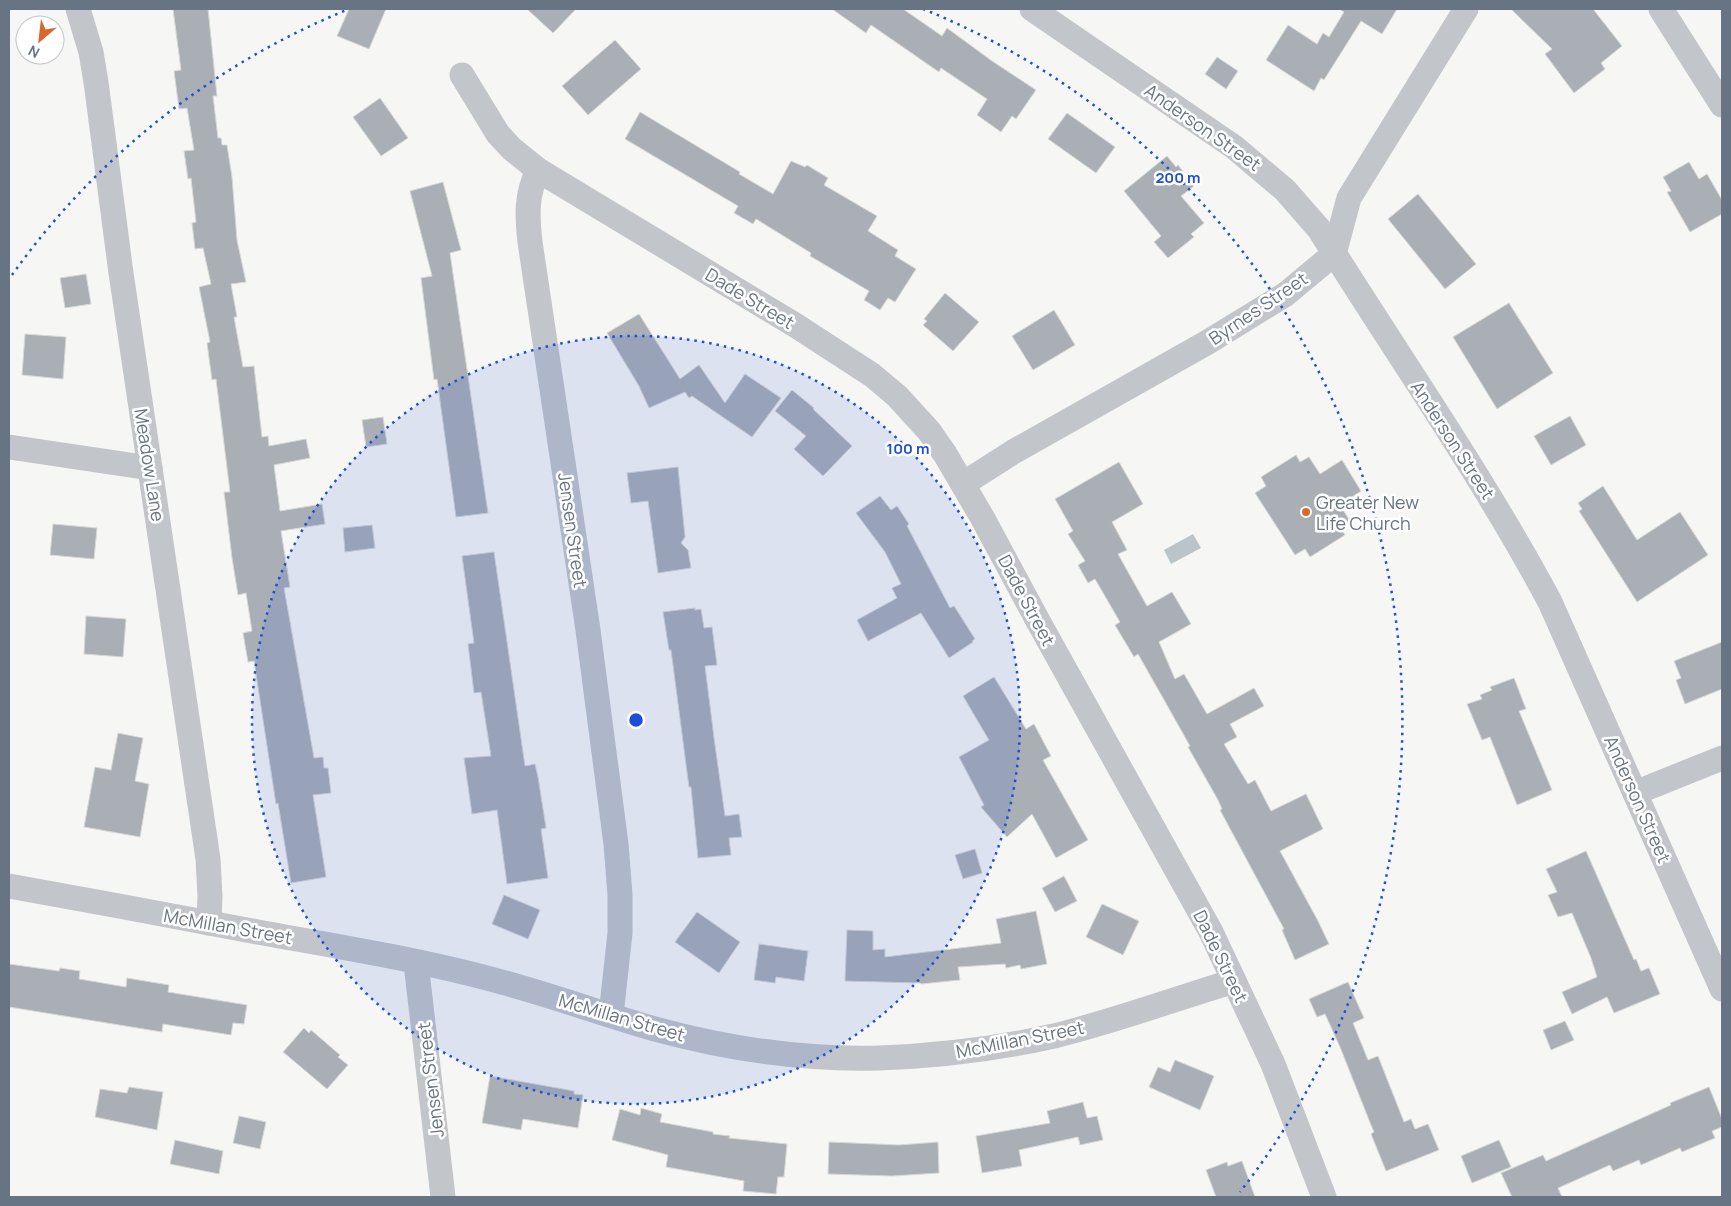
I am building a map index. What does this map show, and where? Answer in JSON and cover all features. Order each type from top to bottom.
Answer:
[{"type":"street","name":"Meadow Lane","points":[[78,9],[91,52],[96,82],[121,273],[208,859],[209,923]]},
{"type":"street","name":"Anderson Street","points":[[1032,9],[1234,147],[1264,170],[1303,209],[1319,229],[1527,558],[1550,602],[1722,989]]},
{"type":"street","points":[[1067,9],[1069,34]]},
{"type":"street","points":[[1334,254],[1349,198],[1466,9]]},
{"type":"street","points":[[1661,9],[1722,104]]},
{"type":"street","points":[[462,75],[498,134],[512,149],[538,170]]},
{"type":"street","name":"Dade Street","points":[[538,170],[795,325],[879,380],[897,396],[929,431],[945,454],[982,517],[1211,932],[1273,1064],[1324,1197]]},
{"type":"street","name":"Jensen Street","points":[[538,170],[530,186],[527,212],[530,242],[588,630],[617,852],[620,933],[611,1015]]},
{"type":"street","name":"Byrnes Street","points":[[962,484],[1014,452],[1208,342],[1286,294],[1334,254]]},
{"type":"street","points":[[9,447],[150,468]]},
{"type":"street","points":[[1635,793],[1722,758]]},
{"type":"street","name":"McMillan Street","points":[[9,886],[498,980],[657,1029],[750,1050],[829,1058],[919,1056],[1006,1046],[1056,1035],[1234,981]]},
{"type":"street","name":"Jensen Street","points":[[416,963],[443,1197]]},
{"type":"shaded area","points":[[1193,534],[1201,548],[1171,564],[1164,550]]},
{"type":"building","points":[[173,9],[208,9],[217,96],[213,96],[218,138],[221,138],[222,145],[227,145],[232,177],[237,240],[246,282],[231,284],[237,317],[234,317],[243,367],[254,366],[262,437],[268,436],[269,446],[306,439],[310,458],[274,465],[280,511],[322,504],[325,524],[281,531],[290,587],[284,588],[314,758],[323,757],[324,768],[328,768],[331,793],[313,795],[326,877],[291,883],[278,803],[276,804],[254,661],[248,662],[243,633],[252,631],[246,593],[238,595],[232,558],[224,492],[230,492],[216,379],[212,380],[207,343],[210,342],[199,287],[211,284],[203,248],[195,249],[192,223],[196,222],[191,178],[188,179],[184,151],[194,150],[187,108],[179,109],[174,71],[181,70]]},
{"type":"building","points":[[349,9],[386,9],[369,49],[337,36]]},
{"type":"building","points":[[527,9],[576,9],[553,33]]},
{"type":"building","points":[[832,9],[903,9],[942,36],[947,28],[1036,90],[1016,119],[1012,116],[1001,132],[977,115],[987,99],[941,68],[939,72],[871,25],[866,33]]},
{"type":"building","points":[[1339,9],[1397,9],[1382,34],[1361,21],[1324,80],[1321,78],[1314,91],[1266,60],[1288,25],[1317,44],[1323,33],[1329,37],[1344,12]]},
{"type":"building","points":[[1511,9],[1593,9],[1622,46],[1601,63],[1605,69],[1574,93],[1545,54],[1552,49]]},
{"type":"building","points":[[615,40],[641,69],[588,115],[562,86]]},
{"type":"building","points":[[1217,57],[1238,71],[1226,89],[1205,74]]},
{"type":"building","points":[[380,98],[408,138],[381,156],[353,117]]},
{"type":"building","points":[[640,112],[773,194],[791,161],[805,167],[807,165],[828,178],[824,185],[877,216],[868,231],[898,250],[895,256],[916,269],[895,302],[888,298],[880,310],[864,300],[869,291],[810,256],[811,253],[756,219],[753,224],[734,213],[738,206],[625,139]]},
{"type":"building","points":[[1067,113],[1115,147],[1096,173],[1048,139]]},
{"type":"building","points":[[1167,156],[1176,167],[1178,165],[1194,186],[1181,196],[1204,223],[1191,234],[1194,237],[1168,258],[1154,242],[1161,236],[1124,191]]},
{"type":"building","points":[[1689,162],[1699,179],[1707,174],[1722,200],[1722,214],[1690,232],[1667,192],[1671,191],[1663,177]]},
{"type":"building","points":[[443,182],[461,250],[450,253],[488,513],[456,517],[437,379],[434,380],[421,278],[432,276],[410,191]]},
{"type":"building","points":[[1418,194],[1476,264],[1445,289],[1388,219]]},
{"type":"building","points":[[86,274],[91,304],[65,308],[60,278]]},
{"type":"building","points":[[945,293],[979,322],[953,351],[923,325],[927,321],[924,319]]},
{"type":"building","points":[[1509,303],[1553,373],[1497,409],[1453,337]]},
{"type":"building","points":[[1054,310],[1075,345],[1033,370],[1012,336]]},
{"type":"building","points":[[639,314],[680,379],[699,365],[725,403],[745,374],[781,398],[752,437],[692,396],[689,398],[685,392],[649,408],[639,386],[607,333]]},
{"type":"building","points":[[25,334],[66,337],[63,379],[22,375]]},
{"type":"building","points":[[792,390],[814,408],[852,446],[823,476],[794,449],[806,436],[775,411]]},
{"type":"building","points":[[1570,416],[1586,445],[1551,465],[1534,436]]},
{"type":"building","points":[[383,417],[387,444],[366,447],[362,420]]},
{"type":"building","name":"Greater New Life Church","points":[[1296,455],[1300,462],[1309,457],[1320,474],[1342,460],[1361,491],[1340,505],[1350,521],[1340,527],[1345,535],[1310,557],[1305,549],[1295,555],[1255,493],[1266,486],[1261,477]]},
{"type":"building","points":[[1119,462],[1143,504],[1112,522],[1127,550],[1118,554],[1147,606],[1172,592],[1191,624],[1159,642],[1175,679],[1184,674],[1207,714],[1254,688],[1264,706],[1230,724],[1237,737],[1224,744],[1248,784],[1255,780],[1271,811],[1306,794],[1323,829],[1280,851],[1329,944],[1295,960],[1282,930],[1284,929],[1220,810],[1222,809],[1218,800],[1188,747],[1190,746],[1138,654],[1134,657],[1115,625],[1120,622],[1095,579],[1088,583],[1078,565],[1085,561],[1068,534],[1073,531],[1055,499]]},
{"type":"building","points":[[678,467],[685,537],[681,543],[688,550],[691,568],[658,573],[648,501],[631,503],[627,473]]},
{"type":"building","points":[[1603,486],[1637,540],[1680,512],[1708,555],[1637,602],[1579,511],[1582,509],[1578,503]]},
{"type":"building","points":[[880,496],[891,510],[897,506],[909,524],[907,526],[950,608],[954,606],[975,639],[949,658],[921,613],[868,641],[857,620],[897,598],[892,588],[901,584],[885,552],[856,513]]},
{"type":"building","points":[[53,524],[97,528],[94,559],[50,555]]},
{"type":"building","points":[[372,525],[375,548],[345,552],[343,528]]},
{"type":"building","points":[[494,552],[525,766],[535,764],[538,777],[546,828],[541,829],[548,878],[507,884],[497,810],[472,814],[464,758],[491,756],[481,692],[474,693],[468,644],[474,643],[462,556]]},
{"type":"building","points":[[695,608],[695,610],[701,609],[704,628],[712,627],[717,665],[705,666],[725,816],[739,814],[742,837],[729,838],[731,855],[698,858],[691,787],[689,787],[671,650],[669,650],[663,612]]},
{"type":"building","points":[[86,616],[126,619],[123,657],[84,654]]},
{"type":"building","points":[[1722,642],[1722,689],[1685,704],[1676,680],[1681,678],[1674,661]]},
{"type":"building","points":[[994,677],[1026,729],[1034,724],[1051,756],[1043,760],[1088,840],[1056,858],[1032,814],[1007,837],[981,807],[984,805],[959,757],[989,740],[963,696]]},
{"type":"building","points":[[1514,678],[1526,709],[1519,711],[1552,790],[1517,805],[1490,737],[1482,740],[1467,704],[1482,699],[1480,695],[1492,690],[1490,687]]},
{"type":"building","points":[[118,733],[143,738],[135,781],[149,784],[140,837],[84,827],[95,767],[111,770]]},
{"type":"building","points":[[975,849],[982,873],[963,879],[955,855]]},
{"type":"building","points":[[1586,851],[1634,960],[1636,959],[1641,971],[1649,968],[1660,994],[1614,1013],[1607,997],[1572,1014],[1562,992],[1597,977],[1572,913],[1558,917],[1548,895],[1557,892],[1546,869]]},
{"type":"building","points":[[1064,876],[1077,901],[1055,912],[1042,888]]},
{"type":"building","points":[[504,895],[540,910],[528,939],[492,924]]},
{"type":"building","points":[[1102,904],[1139,921],[1123,955],[1086,937]]},
{"type":"building","points":[[1036,911],[1047,964],[1021,969],[1020,965],[1006,968],[1005,964],[958,967],[960,980],[921,984],[845,981],[847,930],[873,931],[873,950],[885,949],[885,957],[1001,943],[996,919]]},
{"type":"building","points":[[697,912],[740,942],[719,973],[675,942]]},
{"type":"building","points":[[759,944],[808,951],[804,981],[776,977],[775,983],[754,980]]},
{"type":"building","points":[[9,964],[59,971],[60,968],[80,971],[79,979],[126,987],[127,978],[169,985],[168,992],[247,1005],[244,1024],[233,1023],[231,1035],[163,1024],[162,1032],[9,1007]]},
{"type":"building","points":[[1348,982],[1364,1018],[1353,1023],[1368,1060],[1378,1056],[1404,1122],[1411,1119],[1415,1129],[1428,1124],[1439,1150],[1386,1171],[1371,1134],[1374,1132],[1340,1047],[1325,1014],[1317,1017],[1309,999]]},
{"type":"building","points":[[1565,1021],[1574,1040],[1551,1050],[1543,1030]]},
{"type":"building","points":[[304,1028],[309,1033],[311,1030],[340,1055],[338,1057],[348,1065],[327,1089],[283,1052]]},
{"type":"building","points":[[1175,1060],[1214,1076],[1200,1110],[1149,1087],[1158,1067],[1170,1072]]},
{"type":"building","points":[[490,1076],[574,1091],[574,1094],[583,1095],[578,1128],[523,1119],[521,1130],[482,1123]]},
{"type":"building","points":[[129,1087],[163,1092],[157,1130],[95,1117],[100,1089],[127,1093]]},
{"type":"building","points":[[1709,1087],[1722,1119],[1722,1127],[1712,1131],[1715,1138],[1682,1152],[1680,1148],[1641,1165],[1639,1160],[1613,1171],[1610,1165],[1558,1188],[1562,1197],[1512,1197],[1501,1173],[1543,1155],[1546,1161],[1671,1105],[1670,1103]]},
{"type":"building","points":[[1083,1102],[1087,1118],[1097,1116],[1103,1140],[1080,1145],[1078,1137],[1019,1150],[1022,1166],[982,1173],[976,1136],[1050,1123],[1047,1111]]},
{"type":"building","points":[[641,1108],[662,1114],[660,1122],[730,1136],[729,1138],[787,1144],[784,1177],[778,1177],[776,1194],[743,1191],[744,1181],[666,1167],[668,1155],[612,1140],[620,1109],[640,1115]]},
{"type":"building","points":[[239,1116],[266,1122],[260,1149],[233,1143]]},
{"type":"building","points":[[175,1140],[223,1151],[219,1174],[170,1164]]},
{"type":"building","points":[[1499,1140],[1511,1167],[1472,1183],[1461,1156]]},
{"type":"building","points":[[829,1142],[899,1145],[938,1142],[939,1173],[892,1176],[828,1174]]},
{"type":"building","points":[[1242,1161],[1255,1197],[1216,1197],[1206,1170],[1227,1162],[1228,1166]]},
{"type":"place","name":"Greater New Life Church","points":[[1306,512]]}]
